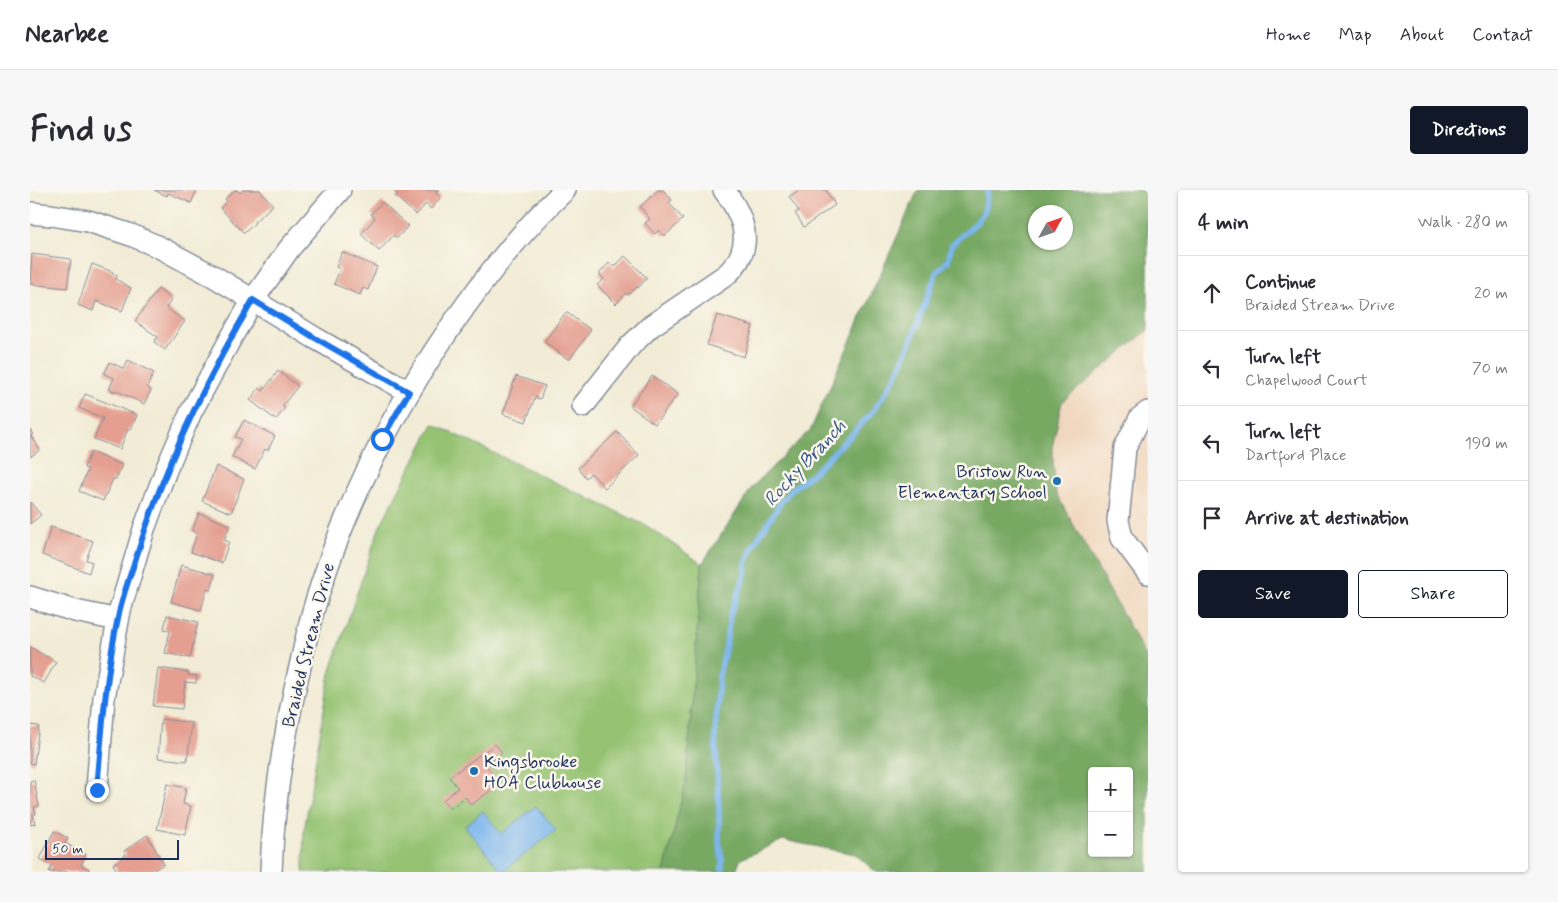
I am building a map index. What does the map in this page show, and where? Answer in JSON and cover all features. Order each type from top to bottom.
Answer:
[{"type":"street","points":[[97,790],[104,698],[118,620],[144,530],[166,470],[192,412],[253,300],[290,250],[340,190]]},
{"type":"street","name":"Braided Stream Drive","points":[[272,872],[276,803],[286,728],[313,610],[332,551],[355,494],[382,439],[433,353],[470,300],[510,249],[565,190]]},
{"type":"street","points":[[583,406],[631,345],[651,326],[726,275],[742,255],[746,235],[743,222],[735,204],[724,190]]},
{"type":"street","points":[[30,213],[51,214],[88,221],[131,234],[159,247],[207,272],[315,338],[409,392]]},
{"type":"street","points":[[1148,412],[1140,418],[1125,448],[1118,521],[1122,538],[1148,573]]},
{"type":"street","points":[[30,597],[75,611],[118,620]]},
{"type":"shaded area","name":"Bristow Run Elementary School","points":[[1012,190],[1148,190],[1148,751],[1041,614]]},
{"type":"green space","points":[[918,190],[1148,190],[1148,330],[1062,402],[1052,448],[1056,493],[1148,660],[1148,872],[876,872],[855,854],[783,840],[741,859],[735,872],[664,872],[686,782],[702,564],[753,486],[811,429]]},
{"type":"green space","points":[[433,424],[647,526],[702,564],[686,782],[664,872],[303,872],[304,831],[330,673],[379,528]]},
{"type":"water","points":[[536,806],[556,830],[502,872],[465,826],[483,811],[501,834]]},
{"type":"building","points":[[154,190],[197,190],[191,203],[168,193],[167,196]]},
{"type":"building","points":[[235,190],[240,193],[243,190],[260,190],[273,205],[244,233],[220,208],[227,201],[225,199]]},
{"type":"building","points":[[396,190],[439,190],[436,193],[441,197],[431,209],[426,204],[416,215],[396,197],[398,195],[395,192]]},
{"type":"building","points":[[658,190],[663,190],[672,200],[669,203],[683,219],[665,236],[659,230],[655,234],[645,223],[650,219],[640,207]]},
{"type":"building","points":[[799,190],[826,190],[835,205],[804,227],[795,213],[799,211],[789,197]]},
{"type":"building","points":[[382,202],[408,226],[397,238],[394,235],[379,251],[361,234],[375,218],[371,214]]},
{"type":"building","points":[[342,252],[377,267],[368,290],[363,288],[360,295],[334,284],[340,269],[336,267]]},
{"type":"building","points":[[32,254],[71,259],[67,288],[30,284]]},
{"type":"building","points":[[625,256],[647,278],[638,288],[628,295],[626,293],[616,304],[597,285],[604,279],[599,274],[609,263],[614,267]]},
{"type":"building","points":[[92,264],[113,272],[117,275],[116,279],[131,288],[122,311],[96,301],[93,311],[78,305]]},
{"type":"building","points":[[158,289],[172,299],[166,308],[185,321],[165,350],[154,342],[158,337],[135,321]]},
{"type":"building","points":[[566,312],[591,330],[569,360],[544,342]]},
{"type":"building","points":[[717,315],[753,326],[744,357],[707,345]]},
{"type":"building","points":[[128,360],[154,373],[147,387],[151,390],[144,404],[109,389],[114,378],[104,374],[110,362],[124,369]]},
{"type":"building","points":[[278,371],[298,386],[282,406],[285,408],[276,420],[250,400],[259,388],[263,391]]},
{"type":"building","points":[[516,376],[545,386],[540,399],[535,397],[526,422],[503,414]]},
{"type":"building","points":[[652,376],[678,394],[655,424],[630,406]]},
{"type":"building","points":[[85,394],[137,415],[131,429],[128,429],[120,449],[94,439],[103,418],[79,408]]},
{"type":"building","points":[[244,420],[275,436],[268,450],[265,449],[255,469],[232,457],[241,439],[235,437]]},
{"type":"building","points":[[30,430],[33,434],[31,436],[40,450],[30,457]]},
{"type":"building","points":[[617,432],[639,455],[605,488],[591,473],[586,478],[578,468]]},
{"type":"building","points":[[91,452],[122,465],[103,501],[79,491],[88,469],[84,468]]},
{"type":"building","points":[[216,466],[244,479],[231,513],[202,501]]},
{"type":"building","points":[[30,502],[41,515],[30,524]]},
{"type":"building","points":[[199,513],[230,525],[224,540],[229,542],[222,563],[191,552],[197,533],[192,531]]},
{"type":"building","points":[[51,527],[93,541],[86,560],[92,562],[89,573],[42,555]]},
{"type":"building","points":[[181,565],[215,574],[211,590],[207,589],[201,610],[171,602]]},
{"type":"building","points":[[167,615],[198,622],[190,658],[165,653],[170,631],[164,629]]},
{"type":"building","points":[[30,647],[56,662],[44,683],[30,676]]},
{"type":"building","points":[[158,668],[188,672],[188,675],[197,676],[196,683],[185,682],[182,709],[153,706]]},
{"type":"building","points":[[161,719],[192,723],[187,761],[158,758]]},
{"type":"building","points":[[30,725],[39,726],[34,764],[30,763]]},
{"type":"building","name":"Kingsbrooke HOA Clubhouse","points":[[495,744],[502,753],[486,765],[500,784],[471,805],[465,797],[450,809],[443,800],[458,788],[449,777]]},
{"type":"building","points":[[34,780],[39,806],[34,807],[36,814],[33,814],[35,824],[30,825],[30,781]]},
{"type":"building","points":[[167,784],[186,788],[183,804],[191,806],[185,835],[157,829]]},
{"type":"building","points":[[54,831],[68,838],[65,843],[86,854],[81,865],[89,869],[88,872],[49,872],[52,866],[40,859]]},
{"type":"building","points":[[147,835],[164,864],[150,872],[118,872],[113,864],[126,855],[124,851]]},
{"type":"waterway","name":"Rocky Branch","points":[[722,872],[715,735],[719,676],[730,615],[745,575],[746,564],[753,546],[781,502],[792,489],[812,474],[874,410],[898,371],[936,273],[948,261],[952,244],[976,223],[984,212],[988,190]]},
{"type":"place","name":"Bristow Run Elementary School","points":[[1057,481]]},
{"type":"place","name":"Kingsbrooke HOA Clubhouse","points":[[474,771]]},
{"type":"route","points":[[97,790],[104,698],[118,620],[144,530],[166,470],[192,412],[253,300],[409,392],[382,439]]}]
